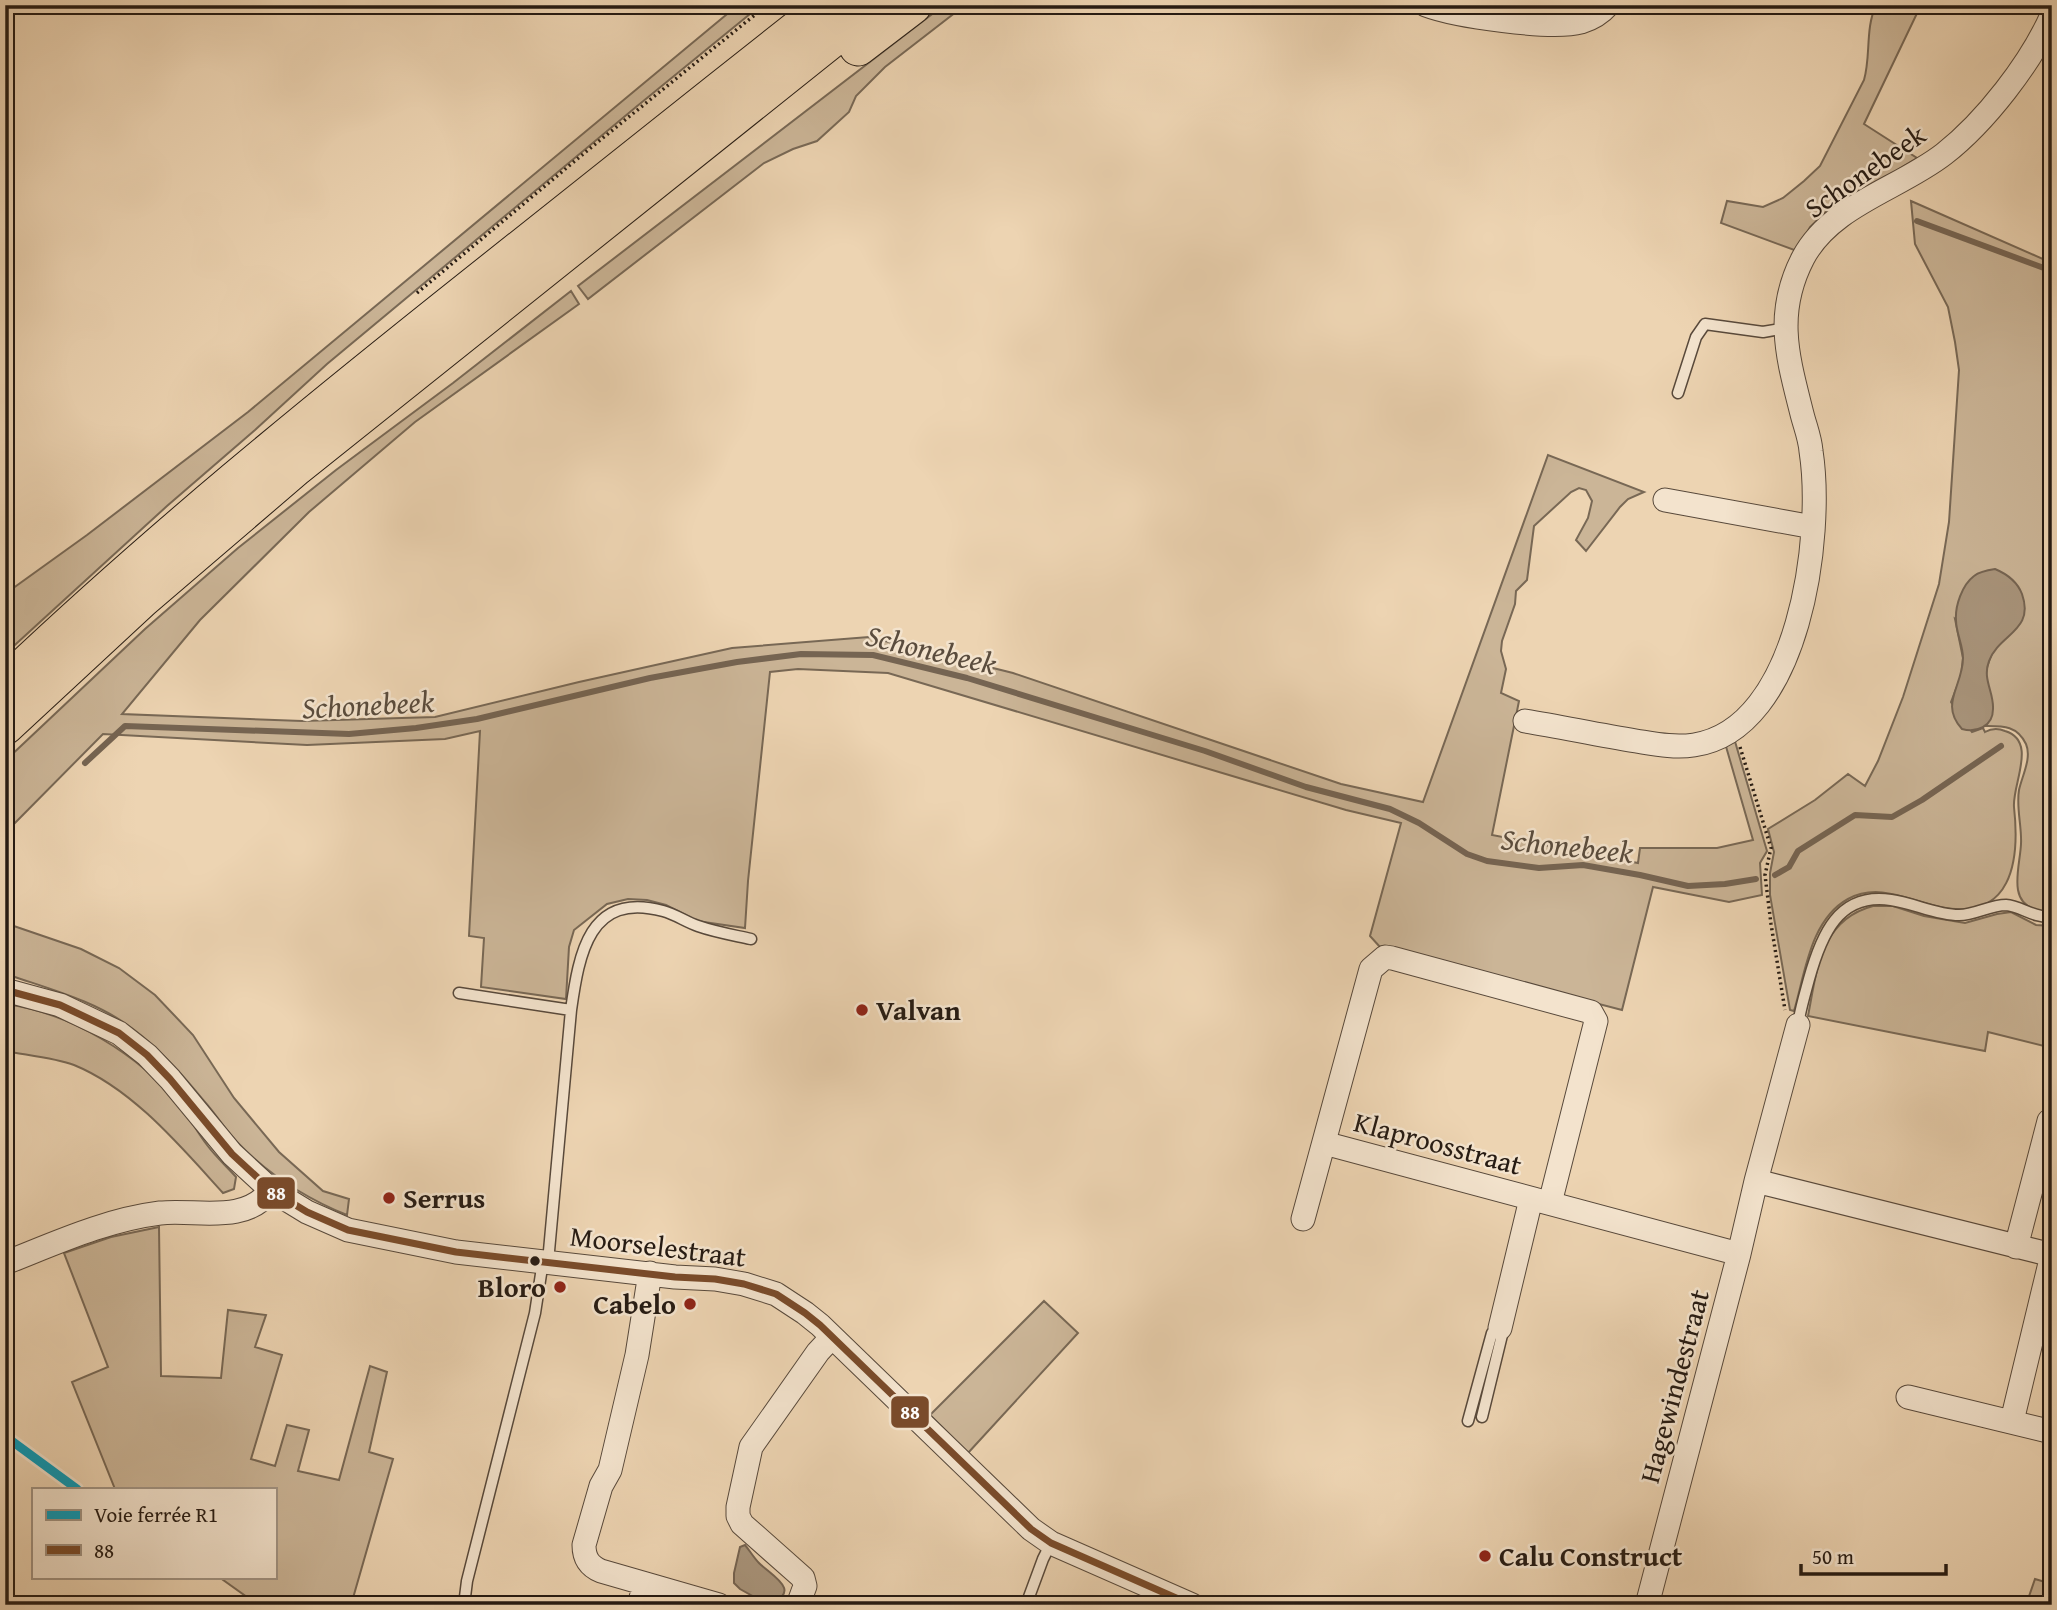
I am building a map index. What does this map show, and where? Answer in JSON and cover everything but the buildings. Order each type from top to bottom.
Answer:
[{"type":"highway","points":[[5,685],[125,575],[278,444],[828,5]]},
{"type":"highway","points":[[5,726],[142,599],[286,476],[874,5]]},
{"type":"highway","points":[[599,224],[632,218],[913,5]]},
{"type":"street","points":[[1426,5],[1490,19],[1578,23],[1590,19],[1608,5]]},
{"type":"street","name":"Schonebeek","points":[[1525,721],[1675,747],[1696,745],[1718,739],[1735,729],[1768,694],[1784,664],[1811,564],[1816,496],[1811,449],[1786,343],[1787,304],[1796,275],[1811,245],[1830,225],[1856,206],[1903,181],[1934,160],[1972,128],[2014,80],[2052,15]]},
{"type":"street","points":[[1665,500],[1813,527]]},
{"type":"street","points":[[1324,1143],[1371,969],[1385,957],[1392,958],[1591,1013],[1595,1017],[1574,1114],[1541,1201]]},
{"type":"street","name":"Moorselestraat","points":[[5,990],[60,1004],[119,1033],[147,1055],[232,1154],[271,1190],[307,1212],[348,1230],[456,1252],[715,1279],[776,1294],[805,1313],[832,1337],[1014,1514],[1051,1544],[1192,1605]]},
{"type":"street","name":"Hagewindestraat","points":[[1647,1605],[1798,1026]]},
{"type":"street","points":[[2016,1247],[2049,1121]]},
{"type":"street","name":"Klaproosstraat","points":[[1303,1219],[1324,1143],[1739,1254]]},
{"type":"street","points":[[1756,1181],[2052,1255],[2012,1421]]},
{"type":"street","points":[[5,1263],[99,1227],[160,1213],[231,1212],[249,1209],[264,1199],[271,1190]]},
{"type":"street","name":"Klaproosstraat","points":[[1500,1328],[1541,1201]]},
{"type":"street","points":[[650,1273],[637,1355],[610,1469],[601,1486],[584,1553],[594,1568],[642,1594],[719,1605]]},
{"type":"street","points":[[799,1605],[805,1586],[803,1578],[743,1524],[738,1516],[738,1507],[751,1447],[818,1352],[832,1337]]},
{"type":"street","points":[[1908,1397],[2052,1432]]},
{"type":"lane","points":[[1678,393],[1696,337],[1705,324],[1763,332],[1786,328]]},
{"type":"lane","points":[[1798,1026],[1819,945],[1828,927],[1847,907],[1865,900],[1890,899],[1959,915],[2007,905],[2043,918],[2052,917]]},
{"type":"lane","points":[[464,1605],[470,1567],[546,1261],[575,978],[587,939],[605,916],[630,907],[664,911],[697,926],[751,939]]},
{"type":"lane","points":[[459,993],[571,1010]]},
{"type":"lane","points":[[1468,1421],[1492,1333],[1500,1328],[1502,1335],[1482,1417]]},
{"type":"lane","points":[[1026,1605],[1051,1544]]},
{"type":"path","points":[[1735,729],[1771,848],[1765,875],[1771,924],[1787,1019],[1798,1026]]},
{"type":"shaded area","points":[[738,5],[761,5],[327,364],[5,654],[5,594],[248,412]]},
{"type":"shaded area","points":[[944,5],[965,5],[885,67],[856,96],[849,112],[817,141],[764,163],[588,299],[578,286]]},
{"type":"shaded area","points":[[1441,5],[1523,5],[1560,9],[1598,5],[1577,18]]},
{"type":"shaded area","points":[[1876,5],[1921,5],[1864,124],[1917,158],[1860,193],[1833,205],[1810,227],[1797,251],[1721,223],[1727,201],[1763,207],[1783,198],[1820,166],[1864,80],[1870,23]]},
{"type":"shaded area","points":[[1911,201],[2052,263],[2052,911],[2040,911],[2027,906],[2018,891],[2021,837],[2018,797],[2028,749],[2014,730],[1985,726],[1992,708],[1986,672],[1994,649],[1955,619],[1963,658],[1961,676],[1951,702],[1972,732],[1983,728],[1985,732],[1993,729],[2005,731],[2015,736],[2022,753],[2014,798],[2015,848],[2006,883],[1997,896],[1983,905],[1964,909],[1940,907],[1883,892],[1860,894],[1848,899],[1835,908],[1817,934],[1794,1011],[1790,1010],[1770,895],[1774,852],[1768,829],[1815,800],[1848,774],[1865,786],[1878,761],[1903,697],[1939,584],[1949,522],[1959,370],[1948,307],[1915,244]]},
{"type":"shaded area","points":[[571,291],[579,304],[415,422],[309,512],[200,620],[122,714],[302,721],[435,717],[732,648],[869,637],[1013,673],[1341,784],[1423,802],[1548,455],[1644,492],[1628,499],[1620,507],[1586,551],[1576,540],[1588,518],[1592,501],[1586,490],[1579,488],[1571,492],[1534,526],[1527,580],[1516,591],[1515,604],[1502,641],[1501,651],[1506,669],[1501,693],[1519,701],[1492,835],[1638,863],[1640,848],[1717,848],[1753,840],[1725,743],[1734,738],[1767,851],[1760,863],[1762,895],[1729,902],[1653,887],[1622,1010],[1380,947],[1370,936],[1401,823],[1346,810],[888,673],[798,669],[770,672],[745,928],[697,921],[666,905],[647,900],[628,899],[607,904],[574,930],[569,947],[566,999],[481,987],[484,938],[469,936],[480,731],[445,739],[307,745],[103,734],[5,833],[5,761],[145,629],[238,548]]},
{"type":"shaded area","points":[[1995,569],[2011,578],[2020,589],[2025,606],[2024,616],[1989,661],[1987,680],[1993,709],[1990,720],[1983,727],[1967,730],[1962,729],[1952,711],[1963,658],[1956,625],[1957,608],[1960,596],[1970,580],[1978,573]]},
{"type":"shaded area","points":[[1873,906],[1893,906],[1924,916],[1965,923],[2011,912],[2036,925],[2052,926],[2052,1048],[1988,1032],[1985,1051],[1808,1016],[1814,981],[1824,949],[1832,935],[1855,913]]},
{"type":"shaded area","points":[[5,923],[81,949],[119,968],[155,995],[193,1035],[234,1098],[279,1152],[323,1191],[349,1199],[347,1215],[302,1193],[249,1154],[171,1063],[133,1029],[105,1011],[75,998],[5,976]]},
{"type":"shaded area","points":[[5,1004],[54,1016],[78,1026],[124,1053],[144,1069],[180,1105],[207,1145],[236,1177],[234,1189],[223,1193],[155,1121],[96,1076],[74,1065],[5,1051]]},
{"type":"shaded area","points":[[159,1227],[161,1376],[221,1378],[228,1310],[266,1315],[255,1347],[282,1355],[251,1459],[275,1466],[287,1425],[309,1430],[298,1471],[339,1480],[370,1366],[387,1372],[369,1452],[393,1459],[351,1605],[258,1605],[220,1578],[276,1578],[276,1488],[115,1488],[72,1382],[108,1367],[64,1253],[111,1237]]},
{"type":"shaded area","points":[[1044,1301],[1078,1333],[968,1453],[930,1415]]},
{"type":"shaded area","points":[[745,1545],[759,1563],[782,1583],[783,1594],[778,1599],[767,1604],[734,1583],[740,1547]]},
{"type":"shaded area","points":[[2035,1579],[2052,1584],[2052,1605],[2026,1605]]},
{"type":"waterway","points":[[1917,221],[2052,271]]},
{"type":"waterway","name":"Schonebeek","points":[[85,763],[125,726],[349,734],[416,728],[477,719],[650,678],[737,662],[801,654],[873,655],[967,678],[1205,751],[1306,787],[1390,809],[1419,823],[1467,854],[1487,861],[1539,868],[1583,865],[1688,886],[1756,879]]},
{"type":"waterway","name":"Schonebeek","points":[[1775,875],[1789,867],[1798,851],[1855,815],[1892,817],[1922,800],[2001,746]]},
{"type":"rail line","name":"R1","points":[[5,1436],[76,1488]]},
{"type":"transit line","name":"88","points":[[5,990],[60,1005],[119,1033],[147,1055],[232,1154],[271,1190],[307,1212],[348,1230],[456,1252],[675,1277],[715,1279],[776,1294],[820,1325],[1031,1529],[1051,1543],[1192,1605]]},
{"type":"place","name":"Valvan","points":[[862,1010]]},
{"type":"place","name":"Serrus","points":[[389,1198]]},
{"type":"place","name":"Bloro","points":[[560,1287]]},
{"type":"place","name":"Cabelo","points":[[690,1304]]},
{"type":"place","name":"Calu Construct","points":[[1485,1556]]}]
